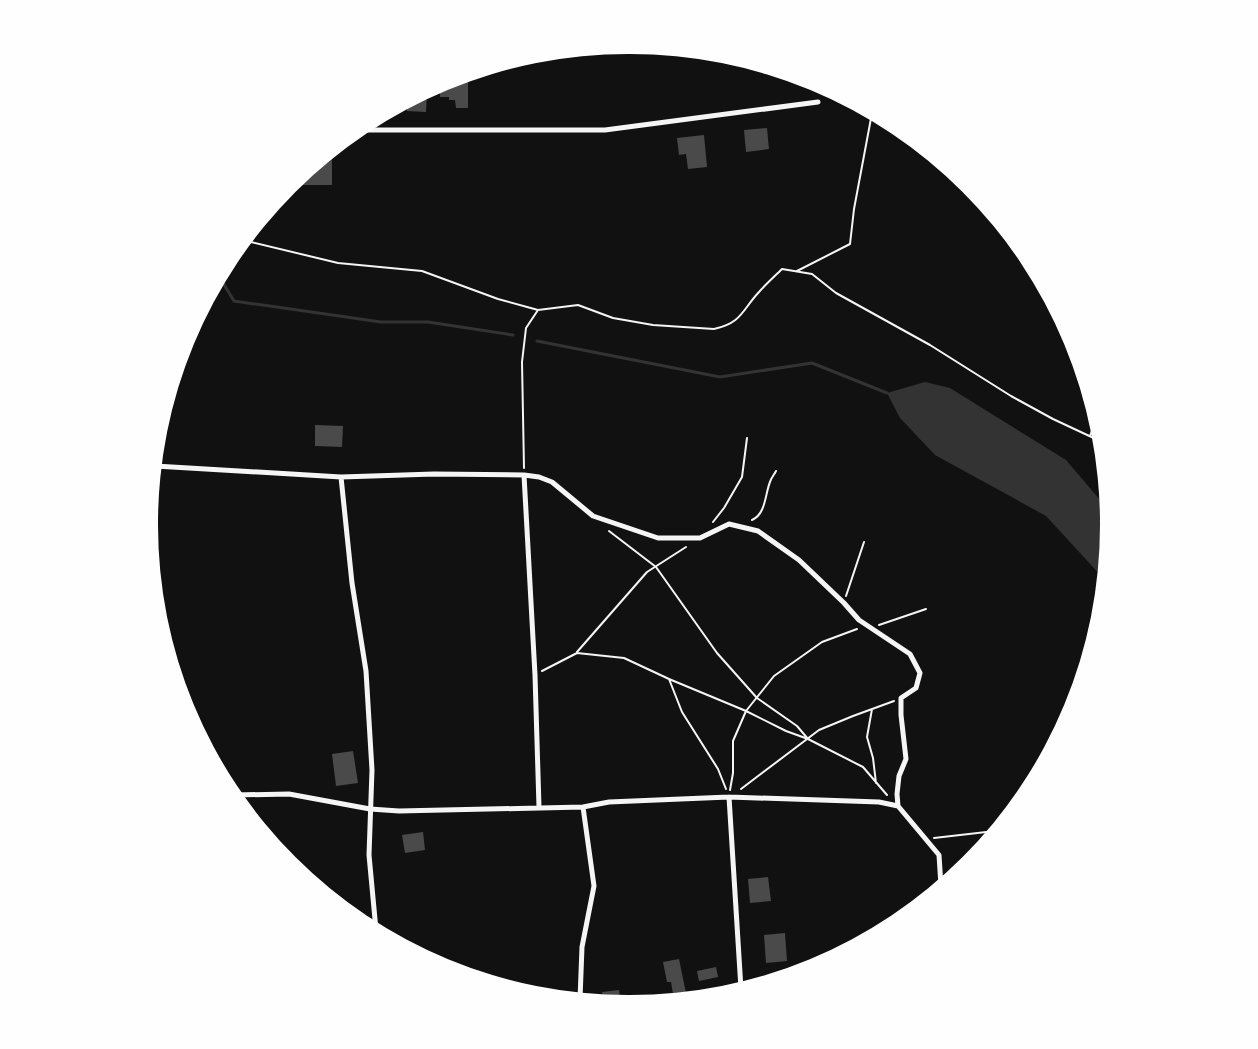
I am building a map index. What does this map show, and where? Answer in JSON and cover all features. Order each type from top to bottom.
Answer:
[{"type":"street","points":[[372,130],[605,130],[818,102]]},
{"type":"street","points":[[162,466],[341,477],[524,474],[552,482],[593,516],[658,538],[700,538],[729,524],[758,531],[799,560],[859,620],[910,654],[920,673],[916,688],[901,698],[906,759],[899,776],[898,806],[939,855],[940,877]]},
{"type":"street","points":[[524,474],[535,675],[539,807]]},
{"type":"street","points":[[341,477],[352,583],[366,671],[372,770],[369,855],[375,921]]},
{"type":"street","points":[[244,795],[289,794],[370,809],[399,811],[583,807],[609,802],[729,797],[878,802],[898,806]]},
{"type":"street","points":[[729,797],[741,981]]},
{"type":"street","points":[[580,992],[582,947],[594,886],[583,807]]},
{"type":"path","points":[[797,271],[850,244],[854,209],[871,121]]},
{"type":"path","points":[[253,242],[338,263],[422,271],[498,299],[538,310],[578,305],[614,318],[653,325],[714,329],[723,327],[738,319],[758,292],[782,269],[812,274],[836,293],[930,345],[1011,396],[1053,419],[1090,436]]},
{"type":"path","points":[[524,474],[522,362],[526,328],[538,310]]},
{"type":"path","points":[[712,523],[724,508],[742,477],[747,438]]},
{"type":"path","points":[[738,526],[757,518],[776,471]]},
{"type":"path","points":[[606,527],[656,567],[717,653],[757,698],[797,726],[808,739]]},
{"type":"path","points":[[535,675],[577,654],[647,572],[700,538]]},
{"type":"path","points":[[844,603],[864,542]]},
{"type":"path","points":[[729,797],[733,773],[733,741],[746,711],[774,676],[822,642],[854,629],[872,627],[926,609]]},
{"type":"path","points":[[577,654],[624,658],[746,711],[786,731],[808,739],[863,766],[898,806]]},
{"type":"path","points":[[669,679],[682,712],[718,769],[729,797]]},
{"type":"path","points":[[729,797],[767,771],[819,730],[901,698]]},
{"type":"path","points":[[872,709],[867,737],[873,758],[876,783]]},
{"type":"path","points":[[933,838],[985,832]]},
{"type":"shaded area","points":[[925,382],[950,388],[1066,460],[1099,499],[1097,572],[1046,516],[935,455],[900,418],[887,393]]},
{"type":"building","points":[[468,83],[468,108],[456,108],[455,100],[449,100],[449,97],[440,97],[440,94]]},
{"type":"building","points":[[427,100],[426,112],[407,110]]},
{"type":"building","points":[[767,128],[769,149],[746,152],[744,130]]},
{"type":"building","points":[[704,135],[707,167],[688,169],[686,154],[679,155],[677,138]]},
{"type":"building","points":[[332,160],[332,185],[304,185],[320,170]]},
{"type":"building","points":[[315,425],[343,426],[342,447],[315,446]]},
{"type":"building","points":[[353,751],[358,783],[336,786],[332,754]]},
{"type":"building","points":[[423,832],[425,850],[405,853],[402,835]]},
{"type":"building","points":[[768,877],[771,901],[750,903],[748,879]]},
{"type":"building","points":[[785,933],[787,961],[766,963],[764,935]]},
{"type":"building","points":[[679,959],[686,991],[673,993],[671,982],[667,982],[663,962]]},
{"type":"building","points":[[716,967],[718,977],[699,981],[697,971]]},
{"type":"building","points":[[619,990],[620,995],[602,994],[602,992]]},
{"type":"waterway","points":[[224,284],[234,301],[381,322],[428,322],[513,335]]},
{"type":"waterway","points":[[537,341],[720,377],[812,363],[887,393]]}]
